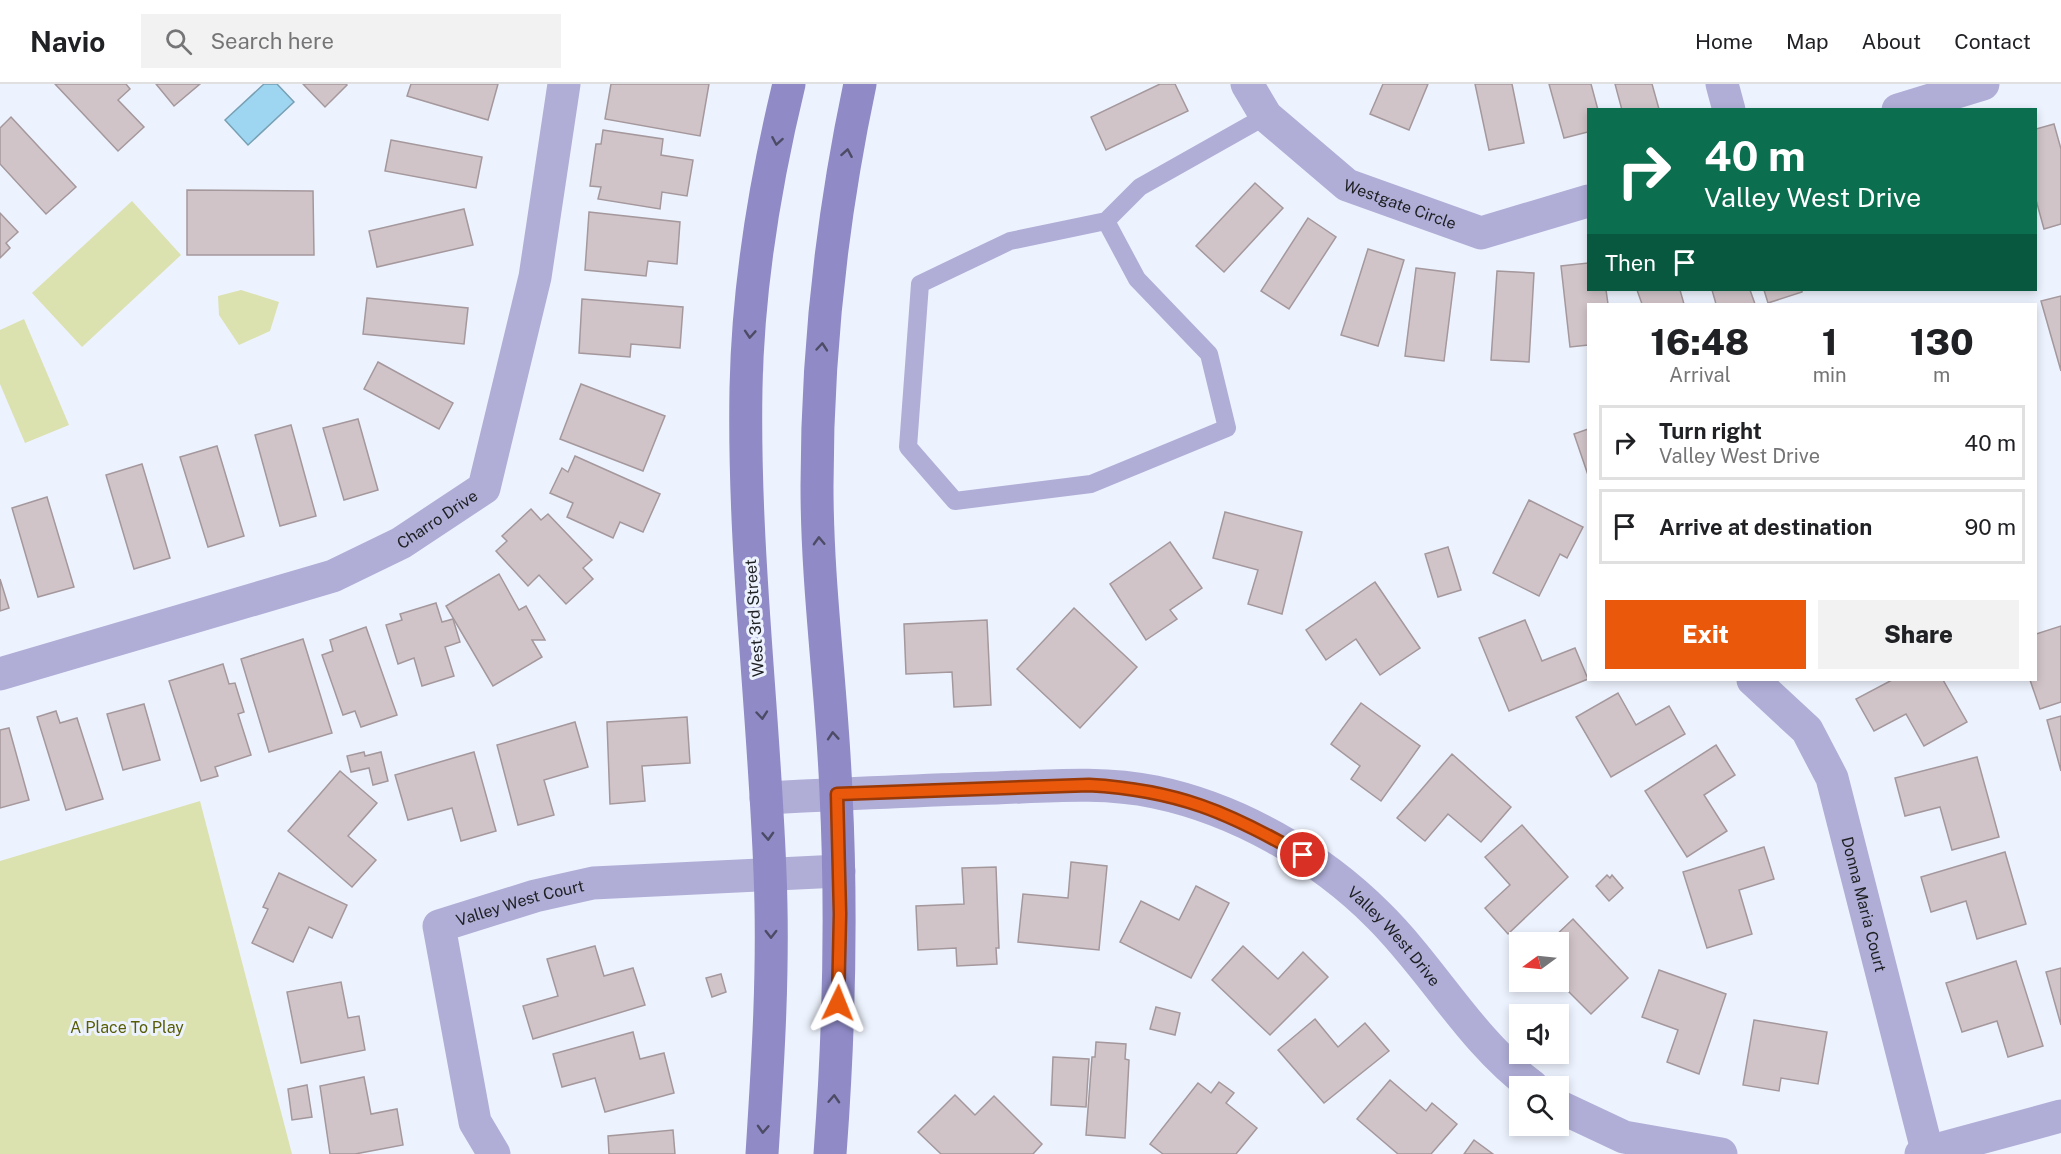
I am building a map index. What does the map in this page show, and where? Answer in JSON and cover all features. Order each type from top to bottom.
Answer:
[{"type":"main road","name":"West 3rd Street","points":[[762,1154],[770,1025],[770,875],[750,570],[746,388],[756,254],[789,84]]},
{"type":"main road","points":[[830,1154],[837,1044],[839,871],[837,794],[820,555],[818,422],[827,286],[860,84]]},
{"type":"street","name":"Charro Drive","points":[[0,674],[333,576],[402,543],[484,488],[534,277],[564,84]]},
{"type":"street","name":"Westgate Circle","points":[[1247,84],[1266,116],[1347,185],[1481,233],[1587,201]]},
{"type":"street","points":[[1722,84],[1728,108]]},
{"type":"street","points":[[1905,108],[1983,84]]},
{"type":"street","name":"Donna Maria Court","points":[[1754,681],[1807,730],[1832,778],[1926,1154]]},
{"type":"street","name":"Valley West Drive","points":[[766,798],[1089,785],[1153,791],[1187,799],[1222,813],[1303,855],[1378,914],[1495,1055],[1520,1076]]},
{"type":"street","name":"Valley West Court","points":[[494,1154],[475,1122],[439,926],[535,896],[593,883],[839,871]]},
{"type":"street","points":[[1569,1113],[1621,1145],[1721,1154]]},
{"type":"street","points":[[1926,1154],[2061,1116]]},
{"type":"lane","points":[[1106,221],[1137,279],[1209,354],[1227,428],[1091,484],[955,501],[908,447],[920,284],[1010,241],[1106,221],[1140,188],[1266,116]]},
{"type":"green space","points":[[132,201],[181,255],[82,347],[32,293]]},
{"type":"green space","points":[[241,290],[279,302],[270,331],[239,345],[219,315],[218,296]]},
{"type":"green space","points":[[24,319],[69,425],[25,443],[0,384],[0,330]]},
{"type":"green space","name":"A Place To Play","points":[[200,801],[292,1154],[0,1154],[0,861]]},
{"type":"water","points":[[264,84],[277,84],[294,102],[248,145],[225,120]]},
{"type":"building","points":[[55,84],[126,84],[130,89],[118,100],[144,127],[118,151]]},
{"type":"building","points":[[156,84],[200,84],[174,106]]},
{"type":"building","points":[[303,84],[346,84],[347,85],[325,107]]},
{"type":"building","points":[[411,84],[498,84],[488,120],[407,96]]},
{"type":"building","points":[[611,84],[709,84],[700,136],[605,119]]},
{"type":"building","points":[[1160,84],[1175,84],[1188,111],[1106,150],[1091,117]]},
{"type":"building","points":[[1383,84],[1428,84],[1409,130],[1370,114]]},
{"type":"building","points":[[1475,84],[1512,84],[1524,143],[1489,150]]},
{"type":"building","points":[[1549,84],[1591,84],[1597,108],[1587,108],[1587,132],[1564,138]]},
{"type":"building","points":[[1615,84],[1652,84],[1659,108],[1621,108]]},
{"type":"building","points":[[11,117],[76,187],[46,214],[0,164],[0,128]]},
{"type":"building","points":[[2054,124],[2061,149],[2061,224],[2044,229],[2037,204],[2037,129]]},
{"type":"building","points":[[603,130],[663,139],[661,155],[693,160],[687,196],[662,192],[660,209],[598,199],[601,187],[590,186],[596,144],[601,144]]},
{"type":"building","points":[[391,140],[482,157],[476,188],[385,171]]},
{"type":"building","points":[[1255,183],[1283,208],[1224,272],[1196,246]]},
{"type":"building","points":[[187,190],[313,191],[314,255],[187,255]]},
{"type":"building","points":[[464,209],[473,245],[377,267],[369,231]]},
{"type":"building","points":[[589,212],[680,222],[677,264],[648,261],[646,276],[585,270]]},
{"type":"building","points":[[0,213],[18,232],[6,243],[10,248],[0,258]]},
{"type":"building","points":[[1308,218],[1336,237],[1289,309],[1261,291]]},
{"type":"building","points":[[1368,249],[1404,260],[1378,346],[1341,335]]},
{"type":"building","points":[[1587,263],[1587,291],[1606,291],[1608,303],[1587,303],[1587,345],[1570,347],[1561,266]]},
{"type":"building","points":[[1416,268],[1455,273],[1444,361],[1405,356]]},
{"type":"building","points":[[1497,271],[1534,273],[1529,362],[1491,360]]},
{"type":"building","points":[[1637,291],[1680,291],[1684,303],[1642,303]]},
{"type":"building","points":[[1712,291],[1750,291],[1755,303],[1716,303]]},
{"type":"building","points":[[1764,291],[1802,291],[1802,292],[1768,303]]},
{"type":"building","points":[[2061,296],[2061,371],[2041,301]]},
{"type":"building","points":[[367,298],[468,308],[464,344],[363,334]]},
{"type":"building","points":[[582,299],[683,307],[680,348],[631,344],[630,357],[579,353]]},
{"type":"building","points":[[378,362],[453,403],[439,429],[364,389]]},
{"type":"building","points":[[581,384],[665,416],[643,471],[560,439]]},
{"type":"building","points":[[358,419],[378,490],[344,500],[323,428]]},
{"type":"building","points":[[291,425],[316,516],[280,526],[255,435]]},
{"type":"building","points":[[1587,429],[1587,472],[1574,434]]},
{"type":"building","points":[[217,446],[244,536],[208,547],[180,457]]},
{"type":"building","points":[[575,456],[660,494],[643,532],[620,522],[613,538],[567,517],[573,503],[550,493],[562,468],[568,472]]},
{"type":"building","points":[[142,464],[170,558],[134,569],[106,475]]},
{"type":"building","points":[[47,497],[74,587],[38,597],[12,508]]},
{"type":"building","points":[[1529,500],[1583,527],[1567,558],[1560,554],[1539,596],[1493,573]]},
{"type":"building","points":[[531,509],[541,520],[548,514],[592,560],[583,568],[593,579],[566,604],[539,575],[528,586],[496,551],[507,541],[502,536]]},
{"type":"building","points":[[1225,512],[1302,532],[1282,614],[1248,604],[1258,570],[1213,558]]},
{"type":"building","points":[[1170,542],[1202,588],[1170,610],[1177,619],[1146,640],[1110,584]]},
{"type":"building","points":[[1448,547],[1461,590],[1438,597],[1425,554]]},
{"type":"building","points":[[499,574],[519,610],[526,606],[545,640],[532,640],[542,657],[493,686],[446,606]]},
{"type":"building","points":[[0,579],[9,608],[0,611]]},
{"type":"building","points":[[1375,582],[1420,648],[1380,675],[1356,639],[1326,660],[1306,630]]},
{"type":"building","points":[[436,603],[442,622],[453,619],[460,642],[445,647],[454,676],[422,686],[414,658],[398,664],[386,625],[402,620],[400,614]]},
{"type":"building","points":[[1074,608],[1137,667],[1080,728],[1017,669]]},
{"type":"building","points":[[987,620],[991,705],[954,707],[952,672],[906,674],[904,624]]},
{"type":"building","points":[[1525,620],[1542,661],[1575,648],[1587,679],[1509,711],[1479,638]]},
{"type":"building","points":[[2061,626],[2061,702],[2040,709],[2030,681],[2037,681],[2037,634]]},
{"type":"building","points":[[366,627],[397,715],[361,727],[355,711],[343,715],[322,655],[333,651],[330,640]]},
{"type":"building","points":[[303,639],[332,733],[269,752],[241,659]]},
{"type":"building","points":[[223,664],[229,684],[235,683],[244,712],[238,714],[251,755],[215,767],[218,776],[201,781],[169,681]]},
{"type":"building","points":[[1890,681],[1944,681],[1967,722],[1924,746],[1906,714],[1874,731],[1856,699]]},
{"type":"building","points":[[1618,693],[1636,725],[1669,706],[1685,734],[1611,777],[1576,717]]},
{"type":"building","points":[[1361,703],[1420,746],[1381,801],[1351,779],[1360,766],[1331,744]]},
{"type":"building","points":[[144,704],[160,760],[123,770],[107,714]]},
{"type":"building","points":[[56,711],[60,723],[77,718],[103,799],[66,810],[37,717]]},
{"type":"building","points":[[2061,716],[2061,771],[2047,720]]},
{"type":"building","points":[[687,717],[690,763],[642,766],[645,801],[610,804],[607,722]]},
{"type":"building","points":[[575,722],[588,767],[544,780],[554,815],[518,825],[497,745]]},
{"type":"building","points":[[9,728],[29,800],[0,808],[0,730]]},
{"type":"building","points":[[1716,745],[1735,775],[1704,795],[1727,831],[1687,857],[1645,791]]},
{"type":"building","points":[[364,752],[365,756],[381,752],[388,781],[373,785],[369,768],[351,772],[347,756]]},
{"type":"building","points":[[474,752],[496,831],[461,841],[452,808],[408,820],[395,775]]},
{"type":"building","points":[[1452,754],[1511,807],[1481,842],[1448,814],[1425,841],[1397,818]]},
{"type":"building","points":[[1977,757],[1999,837],[1952,850],[1940,807],[1905,816],[1895,778]]},
{"type":"building","points":[[340,771],[377,803],[348,836],[376,860],[352,887],[288,831]]},
{"type":"building","points":[[1522,825],[1568,877],[1508,934],[1485,908],[1510,885],[1485,857]]},
{"type":"building","points":[[1764,847],[1774,879],[1739,890],[1752,934],[1707,948],[1683,872]]},
{"type":"building","points":[[2005,852],[2026,924],[1977,939],[1966,901],[1931,912],[1921,877]]},
{"type":"building","points":[[1071,862],[1107,866],[1099,950],[1018,942],[1023,894],[1068,898]]},
{"type":"building","points":[[996,867],[999,948],[996,948],[997,964],[957,966],[956,948],[918,950],[916,906],[964,904],[962,868]]},
{"type":"building","points":[[279,873],[347,905],[332,938],[309,927],[293,962],[252,943],[268,909],[263,907]]},
{"type":"building","points":[[1607,875],[1610,878],[1612,875],[1623,888],[1609,901],[1596,886]]},
{"type":"building","points":[[1196,886],[1229,903],[1191,978],[1120,942],[1141,901],[1179,920]]},
{"type":"building","points":[[1573,919],[1628,978],[1591,1014],[1569,992],[1569,932],[1559,932]]},
{"type":"building","points":[[595,946],[604,976],[633,968],[645,1005],[533,1039],[523,1006],[558,996],[547,959]]},
{"type":"building","points":[[1243,946],[1278,979],[1303,952],[1328,977],[1270,1035],[1212,980]]},
{"type":"building","points":[[2016,961],[2043,1046],[2008,1057],[1997,1021],[1962,1032],[1946,983]]},
{"type":"building","points":[[2061,968],[2061,1025],[2046,972]]},
{"type":"building","points":[[1659,970],[1726,994],[1699,1074],[1667,1062],[1678,1030],[1642,1017]]},
{"type":"building","points":[[721,974],[726,992],[712,997],[706,978]]},
{"type":"building","points":[[341,982],[348,1018],[359,1016],[365,1050],[301,1063],[287,992]]},
{"type":"building","points":[[1156,1007],[1180,1013],[1175,1035],[1150,1029]]},
{"type":"building","points":[[1315,1019],[1338,1047],[1365,1023],[1389,1051],[1324,1103],[1278,1050]]},
{"type":"building","points":[[1754,1020],[1827,1032],[1818,1084],[1781,1078],[1779,1091],[1743,1085]]},
{"type":"building","points":[[633,1032],[640,1059],[664,1053],[674,1093],[605,1112],[595,1078],[562,1087],[553,1054]]},
{"type":"building","points":[[1096,1042],[1126,1044],[1125,1059],[1129,1060],[1125,1138],[1086,1135],[1092,1057],[1095,1057]]},
{"type":"building","points":[[1053,1057],[1089,1059],[1086,1107],[1051,1105]]},
{"type":"building","points":[[364,1077],[371,1114],[397,1109],[403,1145],[355,1154],[330,1154],[320,1086]]},
{"type":"building","points":[[1390,1080],[1426,1111],[1432,1103],[1457,1124],[1431,1154],[1398,1154],[1357,1119]]},
{"type":"building","points":[[1219,1082],[1234,1093],[1226,1103],[1257,1128],[1236,1154],[1163,1154],[1150,1144],[1198,1083],[1211,1093]]},
{"type":"building","points":[[307,1085],[312,1117],[292,1120],[288,1089]]},
{"type":"building","points":[[955,1095],[975,1115],[994,1096],[1042,1144],[1033,1154],[941,1154],[918,1132]]},
{"type":"building","points":[[673,1130],[675,1154],[609,1154],[608,1136]]},
{"type":"building","points":[[1474,1140],[1493,1154],[1464,1154]]},
{"type":"route","points":[[838,1003],[840,914],[837,794],[1089,785],[1153,791],[1187,799],[1222,813],[1265,833],[1303,855]]}]
